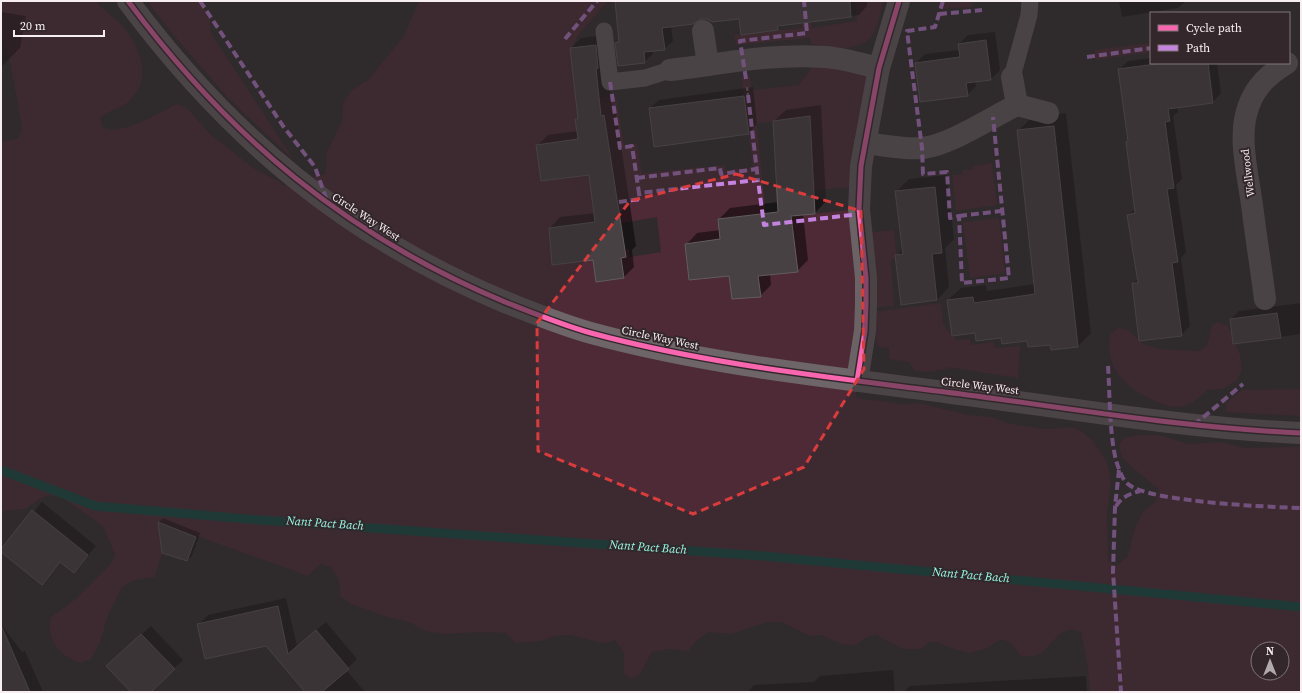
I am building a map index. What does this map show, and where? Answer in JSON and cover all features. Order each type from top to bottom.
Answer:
[{"type":"street","name":"Circle Way West","points":[[128,1],[177,63],[208,98],[286,172],[360,227],[443,274],[529,311],[592,333],[749,365],[857,381],[1205,427],[1301,432]]},
{"type":"street","points":[[857,381],[865,331],[866,304],[866,278],[859,188],[865,143],[879,68],[899,1]]},
{"type":"street","points":[[703,31],[708,65]]},
{"type":"street","points":[[670,70],[778,57],[805,56],[825,57],[879,68]]},
{"type":"street","name":"Wellwood","points":[[1290,61],[1301,57]]},
{"type":"street","name":"Wellwood","points":[[1265,300],[1247,168],[1244,125],[1248,106],[1258,86],[1272,72],[1285,64]]},
{"type":"street","points":[[1012,77],[1017,105]]},
{"type":"street","points":[[865,143],[912,148],[935,145],[1017,105],[1048,113]]},
{"type":"lane","points":[[1012,77],[1029,15],[1030,1]]},
{"type":"lane","points":[[604,31],[610,82],[645,78],[670,70]]},
{"type":"highlighted area","points":[[736,174],[861,211],[864,369],[804,467],[693,514],[538,451],[537,323],[630,201]]},
{"type":"shaded area","points":[[1,1],[96,1],[125,28],[138,51],[142,69],[140,86],[135,95],[121,107],[100,118],[102,127],[118,129],[139,123],[176,104],[187,108],[210,134],[256,170],[277,180],[284,186],[325,174],[327,152],[342,121],[343,103],[352,90],[368,80],[404,36],[419,1],[608,1],[577,37],[570,52],[576,100],[616,96],[624,145],[637,143],[642,173],[725,165],[725,170],[753,167],[741,77],[750,76],[752,90],[799,85],[819,57],[879,68],[859,187],[814,190],[810,116],[757,124],[766,219],[859,209],[856,398],[903,404],[920,403],[967,415],[990,417],[1011,424],[1047,429],[1072,427],[1083,432],[1094,442],[1107,462],[1111,483],[1107,511],[1108,561],[1116,566],[1128,556],[1135,528],[1143,511],[1155,503],[1159,490],[1122,458],[1119,445],[1124,438],[1138,435],[1159,435],[1188,444],[1221,442],[1245,448],[1301,447],[1301,692],[1090,692],[1087,661],[1081,632],[1071,629],[1060,634],[1039,654],[1034,656],[1021,656],[1011,643],[1002,639],[985,649],[970,653],[951,648],[937,642],[930,642],[921,649],[903,649],[876,635],[867,637],[856,645],[841,644],[821,635],[810,636],[782,622],[767,622],[731,634],[709,632],[697,640],[688,651],[670,649],[652,652],[640,674],[631,679],[624,674],[624,653],[615,640],[603,643],[571,635],[554,636],[541,641],[515,643],[506,633],[477,632],[446,634],[425,631],[409,622],[388,617],[351,604],[340,596],[339,580],[331,567],[320,564],[308,576],[158,522],[162,553],[155,577],[134,580],[122,587],[107,618],[100,643],[91,659],[81,663],[74,660],[61,652],[56,646],[51,634],[50,618],[77,598],[110,565],[115,555],[103,526],[63,498],[50,495],[39,499],[25,509],[1,511],[1,142],[18,139],[22,128],[10,62],[1,33]],"holes":[[[604,115],[610,154],[603,155],[606,173],[614,172],[622,223],[657,217],[661,252],[630,257],[629,249],[620,250],[624,278],[596,282],[592,251],[583,261],[552,265],[549,228],[595,222],[589,175],[542,181],[536,145],[579,147],[575,119]],[[743,216],[746,240],[760,297],[732,299],[727,267],[689,280],[685,244],[720,239],[718,219]]]},
{"type":"shaded area","points":[[147,1],[197,1],[210,15],[211,33],[293,159],[227,97],[171,32]]},
{"type":"shaded area","points":[[799,1],[808,1],[812,28],[857,21],[855,1],[883,1],[876,28],[871,37],[857,46],[839,48],[820,46],[811,44],[810,38],[736,45],[734,35],[802,28]]},
{"type":"shaded area","points":[[941,1],[972,1],[973,7],[939,9]]},
{"type":"shaded area","points":[[1150,43],[1150,52],[1095,60],[1095,50]]},
{"type":"shaded area","points":[[992,163],[997,205],[956,211],[952,175],[963,174],[962,170],[973,170],[973,166]]},
{"type":"shaded area","points":[[999,218],[1005,273],[970,278],[963,222]]},
{"type":"shaded area","points":[[894,230],[897,258],[891,260],[894,306],[873,308],[867,233]]},
{"type":"shaded area","points":[[941,303],[943,324],[956,340],[970,339],[971,345],[994,342],[995,348],[1020,346],[1018,378],[948,367],[947,369],[928,372],[915,371],[909,362],[889,359],[889,348],[878,347],[873,322],[873,312]]},
{"type":"shaded area","points":[[1218,322],[1228,326],[1240,355],[1242,370],[1236,381],[1223,389],[1207,390],[1187,405],[1179,407],[1170,406],[1145,396],[1127,383],[1114,367],[1109,347],[1110,335],[1118,328],[1128,330],[1143,344],[1158,349],[1199,351],[1207,346],[1212,326]]},
{"type":"shaded area","points":[[1301,389],[1301,416],[1226,412],[1226,403],[1242,390]]},
{"type":"building","points":[[615,1],[850,1],[851,17],[778,26],[778,30],[741,35],[739,19],[712,22],[707,19],[701,19],[693,24],[662,28],[665,50],[644,52],[645,63],[618,66],[615,43],[619,42]]},
{"type":"building","points":[[986,40],[991,80],[966,83],[968,96],[920,102],[915,63],[960,57],[958,44]]},
{"type":"building","points":[[596,45],[598,68],[596,69],[601,116],[604,115],[626,257],[621,258],[624,278],[596,282],[593,260],[552,265],[549,228],[595,222],[589,175],[541,181],[536,145],[578,139],[575,119],[578,119],[570,48]]},
{"type":"building","points":[[1156,64],[1208,64],[1213,103],[1168,109],[1170,121],[1165,122],[1174,188],[1167,189],[1178,262],[1172,263],[1182,336],[1139,341],[1132,283],[1138,283],[1127,215],[1135,213],[1126,142],[1128,141],[1118,69]]},
{"type":"building","points":[[744,96],[749,134],[654,147],[649,108]]},
{"type":"building","points":[[810,116],[815,214],[791,216],[798,272],[758,276],[761,297],[732,299],[729,276],[689,280],[685,244],[720,239],[718,219],[778,212],[773,121]]},
{"type":"building","points":[[1054,126],[1078,347],[1051,350],[1050,345],[1028,347],[1027,341],[1002,344],[1001,338],[976,341],[975,333],[952,336],[947,300],[973,297],[974,303],[1035,294],[1017,130]]},
{"type":"building","points":[[935,187],[942,253],[932,254],[937,300],[901,305],[895,255],[903,254],[895,191]]},
{"type":"building","points":[[1277,313],[1281,338],[1233,344],[1230,319]]},
{"type":"building","points":[[32,510],[88,555],[74,573],[60,562],[42,585],[1,552],[1,549]]},
{"type":"building","points":[[158,522],[196,537],[187,561],[162,553]]},
{"type":"building","points":[[278,606],[288,654],[316,630],[349,669],[322,692],[305,692],[266,646],[205,659],[197,624]]},
{"type":"building","points":[[1,625],[30,692],[1,692]]},
{"type":"building","points":[[141,634],[175,669],[151,692],[131,692],[106,666]]},
{"type":"waterway","name":"Nant Pact Bach","points":[[1,470],[95,506],[260,520],[763,556],[1301,607]]},
{"type":"marked path","points":[[200,1],[283,126],[315,167],[327,201]]},
{"type":"marked path","points":[[565,39],[597,1]]},
{"type":"marked path","points":[[746,79],[740,41],[807,33],[804,1]]},
{"type":"marked path","points":[[943,1],[935,27],[907,31],[922,148],[923,174],[947,172],[950,218],[959,216],[962,283],[1009,278],[993,117]]},
{"type":"marked path","points":[[939,14],[982,10]]},
{"type":"marked path","points":[[1087,57],[1150,48]]},
{"type":"marked path","points":[[610,82],[620,148],[632,146],[639,193],[758,180],[764,225],[860,214]]},
{"type":"marked path","points":[[748,95],[758,180]]},
{"type":"marked path","points":[[637,178],[720,168],[721,174],[757,169]]},
{"type":"marked path","points":[[619,202],[640,199],[639,193]]},
{"type":"marked path","points":[[959,216],[1001,211]]},
{"type":"marked path","points":[[1108,366],[1112,435],[1116,462],[1124,480],[1128,484],[1140,490],[1183,499],[1237,505],[1301,508]]},
{"type":"marked path","points":[[1194,425],[1243,384]]},
{"type":"marked path","points":[[1119,470],[1115,507],[1113,572],[1121,692]]},
{"type":"marked path","points":[[1116,506],[1126,496],[1140,491]]},
{"type":"cycle path","points":[[128,1],[167,51],[208,97],[250,139],[296,178],[343,214],[394,246],[448,276],[505,302],[548,319],[591,333],[634,344],[722,361],[812,375],[1167,422],[1211,427],[1301,433]]},
{"type":"cycle path","points":[[857,381],[865,331],[866,304],[866,278],[859,209],[861,166],[879,68],[899,1]]}]
